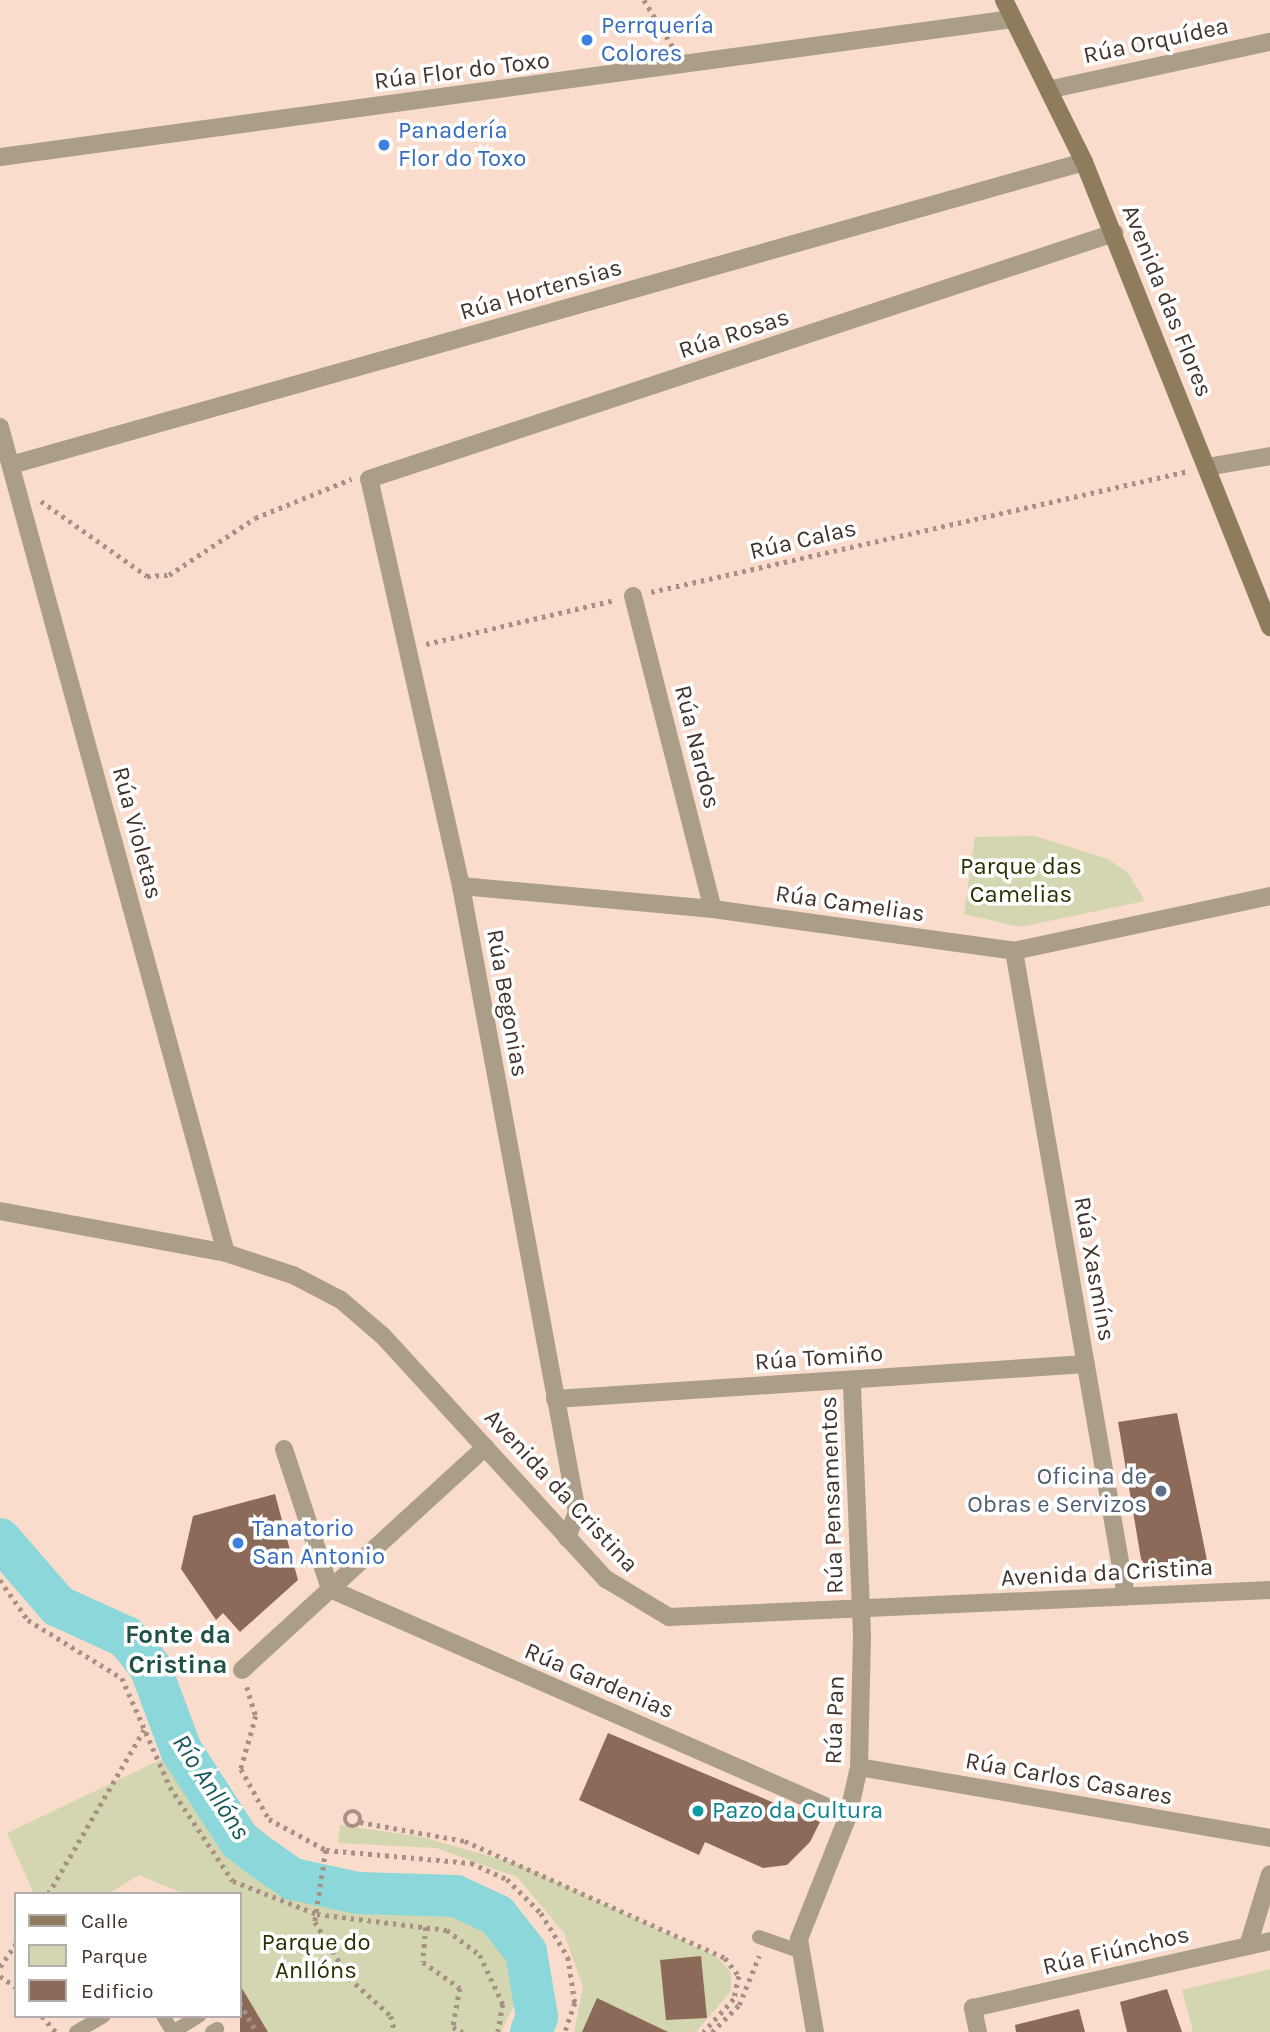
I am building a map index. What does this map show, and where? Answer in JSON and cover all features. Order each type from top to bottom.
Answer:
[{"type":"street","name":"Avenida das Flores","points":[[1003,0],[1052,89],[1084,162],[1270,627]]},
{"type":"street","name":"Rúa Flor do Toxo","points":[[0,157],[684,66],[1013,19]]},
{"type":"street","name":"Rúa Orquídea","points":[[1052,89],[1270,41]]},
{"type":"street","name":"Rúa Hortensias","points":[[11,479],[1084,162]]},
{"type":"street","name":"Rúa Rosas","points":[[369,479],[1114,233]]},
{"type":"street","name":"Rúa Violetas","points":[[0,427],[11,479],[226,1253]]},
{"type":"street","points":[[1207,467],[1270,456]]},
{"type":"street","name":"Rúa Begonias","points":[[369,479],[461,886],[578,1512],[568,1538]]},
{"type":"street","name":"Rúa Nardos","points":[[633,596],[713,909]]},
{"type":"street","name":"Rúa Camelias","points":[[461,886],[713,909],[1014,951],[1270,895]]},
{"type":"street","name":"Rúa Xasmíns","points":[[1014,951],[1126,1596]]},
{"type":"street","name":"Avenida da Cristina","points":[[0,1211],[226,1253],[293,1275],[341,1300],[383,1336],[606,1580],[669,1617],[1270,1590]]},
{"type":"street","name":"Rúa Tomiño","points":[[555,1399],[1086,1364]]},
{"type":"street","name":"Rúa Pensamentos","points":[[852,1381],[861,1608]]},
{"type":"street","points":[[242,1670],[485,1447]]},
{"type":"street","points":[[284,1449],[330,1589]]},
{"type":"street","name":"Rúa Gardenias","points":[[330,1589],[848,1816]]},
{"type":"street","name":"Rúa Pan","points":[[814,2032],[799,1939],[848,1816],[859,1767],[861,1608]]},
{"type":"street","name":"Rúa Carlos Casares","points":[[859,1767],[1270,1838]]},
{"type":"street","points":[[1248,1946],[1270,1874]]},
{"type":"street","name":"Rúa Fiúnchos","points":[[978,2032],[973,2008],[1270,1941]]},
{"type":"lane","points":[[763,1938],[802,1952]]},
{"type":"lane","points":[[76,2032],[100,2018]]},
{"type":"lane","points":[[173,2032],[196,2018]]},
{"type":"path","points":[[644,0],[684,66]]},
{"type":"path","name":"Rúa Calas","points":[[407,648],[1207,467]]},
{"type":"path","points":[[11,479],[61,510],[147,576],[169,575],[255,518],[297,499],[345,480],[369,479]]},
{"type":"path","points":[[0,1580],[28,1620],[122,1678],[170,1787],[233,1881],[317,1914],[447,1930],[480,1955],[503,2004],[498,2032]]},
{"type":"path","points":[[242,1670],[256,1716],[241,1769],[269,1819],[326,1850],[471,1863],[507,1879],[541,1913],[568,1957],[575,2003],[565,2032]]},
{"type":"path","points":[[49,1892],[144,1729]]},
{"type":"path","points":[[360,1822],[465,1841],[725,1958],[739,1976],[734,1999],[704,2032]]},
{"type":"path","points":[[326,1850],[317,1914],[326,1945],[349,1979],[391,2016],[396,2032]]},
{"type":"path","points":[[425,1927],[423,1962],[460,1988],[451,2029],[463,2032]]},
{"type":"path","points":[[712,2032],[739,2006],[763,1938]]},
{"type":"path","points":[[0,1967],[14,1945]]},
{"type":"path","points":[[242,2006],[257,2032]]},
{"type":"path","points":[[44,2018],[56,2032]]},
{"type":"green space","name":"Parque das Camelias","points":[[1035,836],[1108,859],[1128,873],[1145,901],[1020,927],[964,914],[975,837]]},
{"type":"green space","name":"Parque do Anllóns","points":[[181,1750],[240,1840],[293,1879],[424,1891],[489,1930],[512,1968],[518,1997],[501,2032],[268,2032],[242,1988],[242,1892],[179,1892],[139,1875],[111,1892],[33,1892],[7,1833]]},
{"type":"green space","points":[[340,1825],[422,1837],[517,1864],[716,1956],[731,1972],[731,1991],[696,2032],[574,2032],[583,1987],[564,1933],[517,1877],[436,1848],[338,1843]]},
{"type":"green space","points":[[1270,1969],[1270,2032],[1193,2032],[1182,1990]]},
{"type":"building","name":"Oficina de Obras e Servizos","points":[[1177,1413],[1209,1570],[1151,1574],[1141,1559],[1118,1422]]},
{"type":"building","name":"Tanatorio San Antonio","points":[[275,1494],[298,1580],[240,1632],[223,1613],[216,1620],[181,1569],[193,1516]]},
{"type":"building","name":"Pazo da Cultura","points":[[608,1733],[820,1822],[810,1842],[787,1865],[763,1868],[705,1842],[699,1855],[579,1800]]},
{"type":"building","points":[[701,1956],[707,2018],[666,2020],[660,1960]]},
{"type":"building","points":[[242,1988],[268,2032],[240,2032],[242,2018]]},
{"type":"building","points":[[1167,1989],[1182,2032],[1127,2032],[1120,2002]]},
{"type":"building","points":[[597,1998],[668,2032],[582,2032]]},
{"type":"building","points":[[1079,2009],[1085,2032],[1016,2032],[1015,2025]]},
{"type":"waterway","name":"Río Anllóns","points":[[0,1539],[58,1606],[126,1637],[150,1667],[181,1750],[239,1840],[261,1857],[293,1879],[358,1893],[456,1896],[497,1915],[526,1952],[537,2017],[531,2032]]},
{"type":"place","name":"Perrquería Colores","points":[[587,40]]},
{"type":"place","name":"Panadería Flor do Toxo","points":[[384,145]]},
{"type":"place","name":"Oficina de Obras e Servizos","points":[[1161,1491]]},
{"type":"place","name":"Tanatorio San Antonio","points":[[238,1543]]},
{"type":"place","name":"Pazo da Cultura","points":[[698,1811]]},
{"type":"district","name":"Fonte da Cristina","points":[[178,1650]]}]
